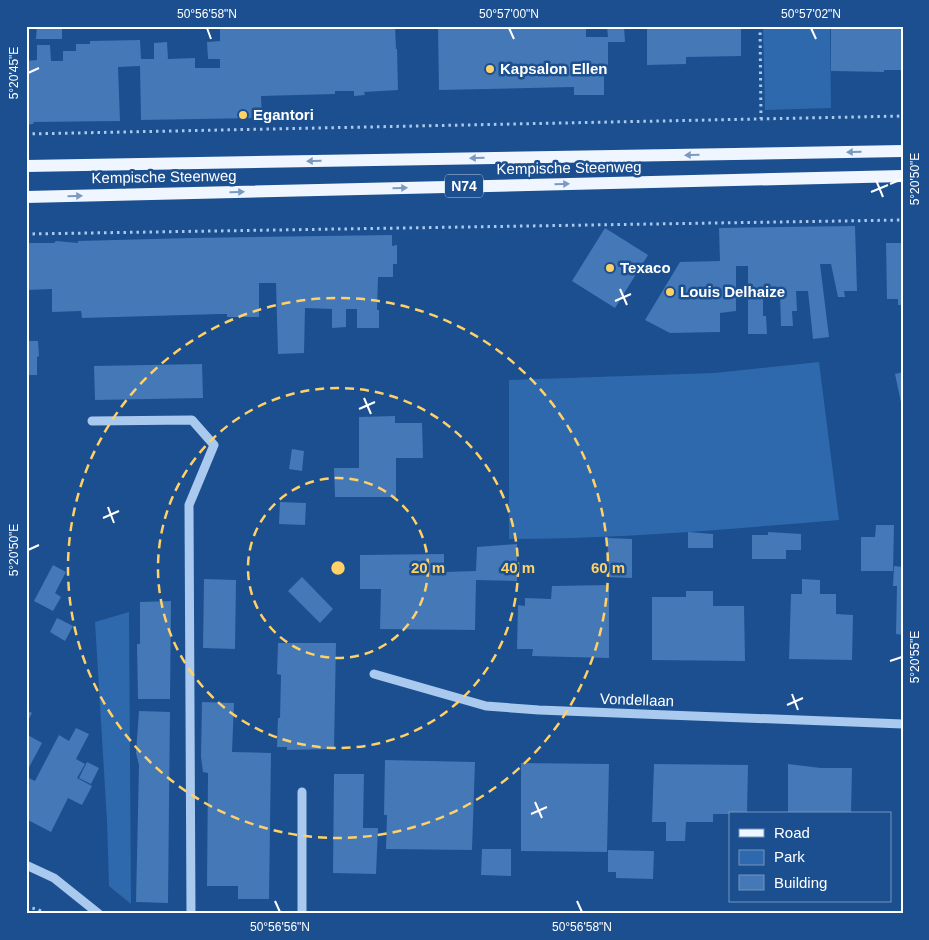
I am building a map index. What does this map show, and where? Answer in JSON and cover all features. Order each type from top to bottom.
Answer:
[{"type":"main road","name":"Kempische Steenweg","points":[[26,166],[903,151]]},
{"type":"main road","name":"Kempische Steenweg","points":[[26,197],[903,176]]},
{"type":"street","points":[[92,422],[192,420],[214,446],[189,505],[191,914]]},
{"type":"street","name":"Vondellaan","points":[[374,674],[486,706],[540,710],[903,724]]},
{"type":"street","points":[[302,792],[302,914]]},
{"type":"street","points":[[26,864],[54,878],[99,914]]},
{"type":"path","points":[[760,26],[761,119]]},
{"type":"path","points":[[26,134],[903,116]]},
{"type":"path","points":[[26,234],[903,220]]},
{"type":"path","points":[[26,907],[37,908],[48,914]]},
{"type":"green space","points":[[763,26],[830,26],[831,108],[765,110]]},
{"type":"green space","points":[[819,362],[839,520],[633,535],[509,539],[509,380],[714,373]]},
{"type":"green space","points":[[129,612],[131,904],[109,886],[95,622]]},
{"type":"building","points":[[37,26],[62,26],[62,39],[36,39]]},
{"type":"building","points":[[220,26],[395,26],[398,90],[364,92],[365,95],[354,96],[354,91],[335,91],[335,94],[261,96],[262,118],[141,120],[140,66],[118,67],[120,121],[34,122],[33,124],[26,125],[26,61],[37,60],[37,45],[50,45],[51,61],[63,61],[63,51],[76,51],[76,44],[90,44],[90,41],[140,40],[141,59],[154,59],[154,43],[167,42],[168,59],[195,58],[195,68],[220,68],[220,59],[208,59],[207,42],[220,41]]},
{"type":"building","points":[[438,26],[586,26],[586,37],[608,37],[607,26],[624,26],[625,42],[608,42],[608,76],[604,76],[604,95],[574,95],[574,87],[439,90]]},
{"type":"building","points":[[647,26],[741,26],[741,56],[686,57],[686,64],[647,65]]},
{"type":"building","points":[[831,26],[903,26],[903,70],[884,70],[884,72],[831,71]]},
{"type":"building","points":[[855,226],[857,291],[844,291],[845,297],[838,297],[831,264],[820,264],[829,337],[813,339],[808,291],[796,291],[797,311],[792,311],[793,326],[781,326],[780,294],[763,294],[763,316],[766,316],[767,334],[748,334],[748,266],[736,266],[736,311],[720,313],[720,332],[670,333],[645,320],[680,262],[720,261],[719,228]]},
{"type":"building","name":"Texaco","points":[[605,228],[648,255],[615,308],[572,281]]},
{"type":"building","points":[[392,235],[392,246],[397,245],[397,264],[393,264],[393,277],[378,277],[377,310],[379,310],[379,328],[357,328],[357,309],[346,309],[346,327],[332,328],[332,309],[305,308],[304,353],[278,354],[276,283],[259,283],[259,317],[227,317],[227,314],[220,314],[82,318],[81,311],[52,312],[52,289],[26,290],[26,243]]},
{"type":"building","points":[[886,243],[903,243],[903,305],[898,305],[898,299],[887,299]]},
{"type":"building","points":[[27,341],[38,341],[37,375],[28,375]]},
{"type":"building","points":[[202,364],[203,398],[95,400],[94,366]]},
{"type":"building","points":[[903,372],[903,407],[902,407],[895,374]]},
{"type":"building","points":[[395,416],[395,423],[422,423],[423,458],[396,458],[396,497],[335,497],[334,468],[359,468],[359,417]]},
{"type":"building","points":[[292,449],[304,451],[302,471],[289,469]]},
{"type":"building","points":[[280,502],[306,503],[305,525],[279,524]]},
{"type":"building","points":[[876,525],[894,525],[893,571],[861,571],[861,537],[875,537]]},
{"type":"building","points":[[688,532],[713,534],[713,548],[688,548]]},
{"type":"building","points":[[768,532],[801,534],[801,550],[786,550],[786,559],[752,559],[752,535],[768,535]]},
{"type":"building","points":[[608,538],[632,539],[632,578],[607,577]]},
{"type":"building","points":[[517,544],[517,581],[476,580],[475,630],[380,629],[381,589],[360,589],[360,555],[444,554],[444,572],[476,571],[477,547]]},
{"type":"building","points":[[53,565],[66,572],[55,593],[61,597],[53,611],[34,601]]},
{"type":"building","points":[[894,566],[903,567],[903,635],[896,634],[897,586],[893,586]]},
{"type":"building","points":[[302,577],[333,609],[320,623],[288,591]]},
{"type":"building","points":[[204,579],[236,580],[235,649],[203,648]]},
{"type":"building","points":[[802,579],[820,580],[820,594],[836,594],[836,614],[853,615],[852,660],[789,659],[791,594],[802,594]]},
{"type":"building","points":[[609,585],[609,658],[532,656],[533,649],[517,649],[518,605],[525,606],[525,598],[551,599],[552,586]]},
{"type":"building","points":[[686,591],[713,591],[713,606],[744,606],[745,661],[652,660],[652,597],[686,597]]},
{"type":"building","points":[[171,601],[170,699],[138,699],[137,644],[140,644],[140,602]]},
{"type":"building","points":[[57,618],[73,626],[65,641],[50,632]]},
{"type":"building","points":[[278,643],[336,643],[334,749],[287,750],[287,747],[277,747],[281,675],[277,674]]},
{"type":"building","points":[[202,702],[234,703],[232,752],[271,753],[269,899],[238,899],[238,886],[207,886],[208,773],[203,772],[201,757]]},
{"type":"building","points":[[26,710],[32,713],[26,724]]},
{"type":"building","points":[[139,711],[170,712],[168,903],[136,902],[139,765],[136,753]]},
{"type":"building","points":[[76,728],[89,734],[76,759],[85,764],[77,778],[92,786],[82,805],[68,798],[51,832],[26,819],[26,777],[35,781],[59,735],[69,741]]},
{"type":"building","points":[[26,734],[42,743],[26,773]]},
{"type":"building","points":[[385,760],[475,762],[472,850],[386,849],[387,815],[384,815]]},
{"type":"building","points":[[87,762],[99,768],[91,784],[79,778]]},
{"type":"building","points":[[521,763],[609,764],[607,852],[521,851]]},
{"type":"building","points":[[654,764],[748,765],[747,812],[713,814],[713,822],[686,822],[685,841],[666,841],[666,822],[652,822]]},
{"type":"building","points":[[788,764],[821,768],[852,768],[851,812],[788,812]]},
{"type":"building","points":[[334,774],[364,774],[363,828],[378,828],[376,874],[333,873]]},
{"type":"building","points":[[482,849],[511,849],[511,876],[481,875]]},
{"type":"building","points":[[608,850],[654,851],[653,879],[616,878],[616,872],[608,872]]},
{"type":"place","name":"Kapsalon Ellen","points":[[490,69]]},
{"type":"place","name":"Egantori","points":[[243,115]]},
{"type":"place","name":"Texaco","points":[[610,268]]},
{"type":"place","name":"Louis Delhaize","points":[[670,292]]}]
